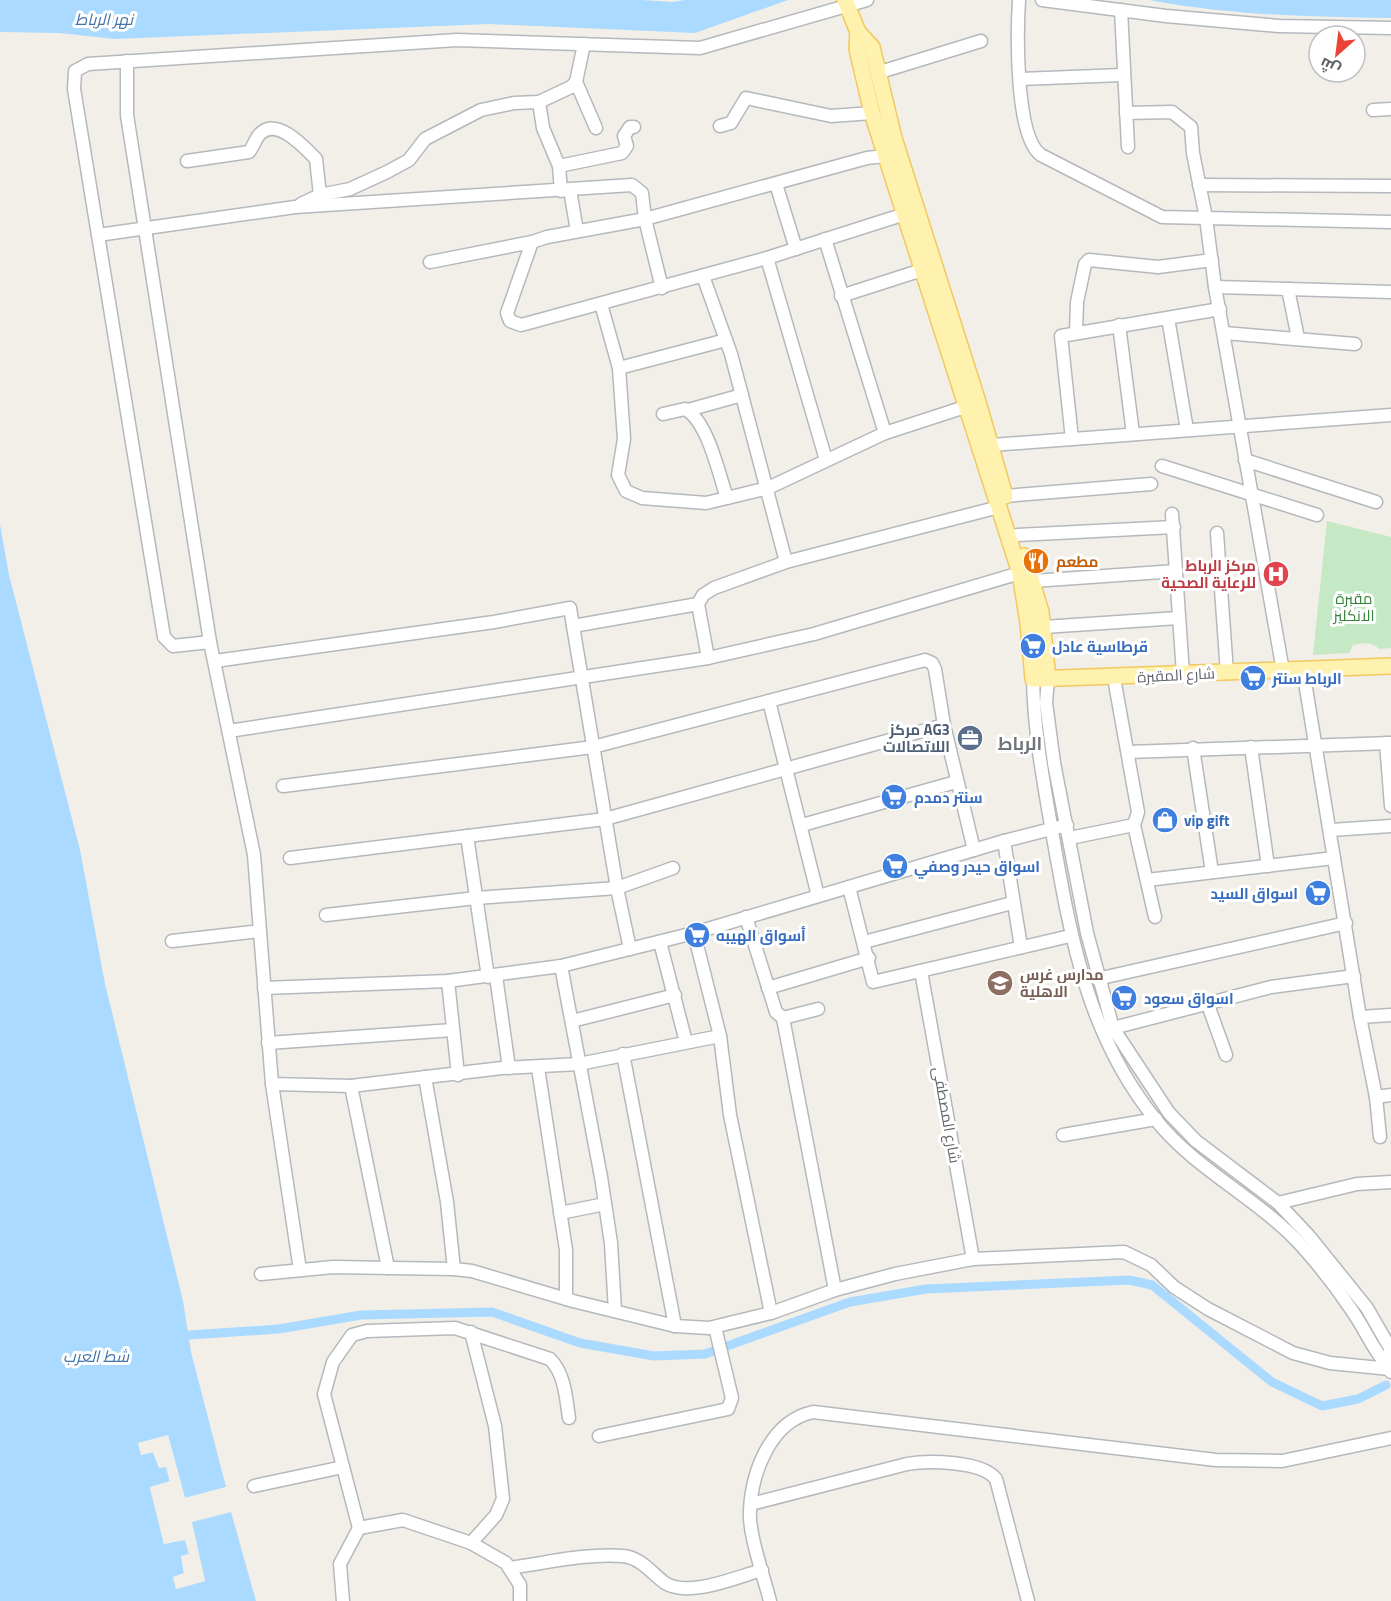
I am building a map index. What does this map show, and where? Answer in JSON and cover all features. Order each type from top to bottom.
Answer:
[{"type":"main road","points":[[846,2],[858,32],[872,47],[894,138],[950,333],[968,406],[1044,627],[1040,679]]},
{"type":"main road","points":[[858,32],[857,49],[885,156],[906,214],[922,270],[950,333],[992,446],[1002,501],[1017,535],[1026,577],[1029,623],[1040,679]]},
{"type":"main road","name":"شارع المقبرة","points":[[1040,679],[1391,666]]},
{"type":"street","points":[[210,642],[172,646],[164,637],[73,77],[80,67],[88,64],[127,61],[457,40],[700,48],[846,2],[867,0]]},
{"type":"street","points":[[1019,0],[1020,80],[1028,139],[1035,151],[1162,217],[1391,222]]},
{"type":"street","points":[[1042,0],[1166,16],[1279,26],[1391,28]]},
{"type":"street","points":[[1121,10],[1122,75],[1128,147]]},
{"type":"street","points":[[877,73],[981,41]]},
{"type":"street","points":[[295,207],[320,195],[350,189],[395,168],[409,160],[425,139],[481,110],[514,103],[539,102],[571,87],[576,82],[584,44]]},
{"type":"street","points":[[127,61],[127,115],[210,642],[254,855],[272,1084],[300,1270]]},
{"type":"street","points":[[1020,80],[1122,75]]},
{"type":"street","points":[[576,82],[596,128]]},
{"type":"street","points":[[720,126],[731,123],[746,98],[831,116],[872,113]]},
{"type":"street","points":[[539,102],[543,128],[559,166],[577,231]]},
{"type":"street","points":[[1373,110],[1391,109]]},
{"type":"street","points":[[1126,112],[1163,111],[1178,115],[1189,123],[1206,218],[1215,287],[1283,671]]},
{"type":"street","points":[[559,166],[622,153],[627,146],[624,136],[630,128],[634,127]]},
{"type":"street","points":[[187,161],[249,152],[260,134],[273,130],[288,134],[316,159],[320,195]]},
{"type":"street","points":[[430,262],[645,219],[867,158],[885,156]]},
{"type":"street","points":[[776,184],[796,249]]},
{"type":"street","points":[[98,235],[295,207],[632,185],[642,193],[645,219],[662,288]]},
{"type":"street","points":[[1199,185],[1391,186]]},
{"type":"street","points":[[532,242],[507,313],[510,321],[521,325],[767,258],[906,214]]},
{"type":"street","points":[[825,239],[885,433]]},
{"type":"street","points":[[767,258],[826,459]]},
{"type":"street","points":[[1076,332],[1077,302],[1085,264],[1089,260],[1158,267],[1212,260]]},
{"type":"street","points":[[841,296],[922,270]]},
{"type":"street","points":[[703,276],[726,340],[786,561]]},
{"type":"street","points":[[1215,287],[1391,292]]},
{"type":"street","points":[[1288,289],[1298,338]]},
{"type":"street","points":[[601,304],[619,368],[624,439],[618,475],[626,490],[642,498],[706,503],[768,488],[885,433],[968,406]]},
{"type":"street","points":[[1072,439],[1061,336],[1220,309]]},
{"type":"street","points":[[1168,318],[1187,430]]},
{"type":"street","points":[[1119,325],[1133,434]]},
{"type":"street","points":[[1224,333],[1355,344]]},
{"type":"street","points":[[619,368],[726,340]]},
{"type":"street","points":[[663,414],[688,410],[742,395]]},
{"type":"street","points":[[688,410],[706,436],[727,498]]},
{"type":"street","points":[[992,446],[1391,415]]},
{"type":"street","points":[[1245,460],[1376,502]]},
{"type":"street","points":[[1162,466],[1317,515]]},
{"type":"street","points":[[708,658],[698,604],[703,595],[714,588],[786,561],[1002,501],[1151,484]]},
{"type":"street","points":[[1172,514],[1184,674]]},
{"type":"street","points":[[1017,535],[1174,527]]},
{"type":"street","points":[[1217,533],[1227,673]]},
{"type":"street","points":[[229,731],[708,658],[814,634],[1026,577],[1176,571]]},
{"type":"street","points":[[573,627],[698,604]]},
{"type":"street","points":[[215,661],[494,622],[570,608],[616,888],[630,949]]},
{"type":"street","points":[[1044,627],[1178,618]]},
{"type":"street","points":[[283,786],[593,747],[927,661],[935,669],[956,782],[974,850]]},
{"type":"street","points":[[1303,670],[1360,1017],[1376,1096],[1380,1137]]},
{"type":"street","points":[[1114,678],[1138,812],[1134,825],[1155,917]]},
{"type":"street","points":[[1040,679],[1035,730],[1070,936],[1092,1009],[1122,1073],[1156,1119],[1199,1162],[1305,1240]]},
{"type":"street","points":[[261,1274],[333,1267],[472,1271],[567,1299],[675,1326],[716,1329],[771,1313],[835,1290],[895,1274],[973,1259],[1124,1252],[1151,1265],[1174,1287],[1208,1309],[1293,1353],[1330,1363],[1390,1371],[1390,1348],[1367,1308],[1305,1240],[1278,1203],[1196,1142],[1169,1113],[1113,1028],[1097,979],[1040,679]]},
{"type":"street","points":[[769,701],[818,896]]},
{"type":"street","points":[[290,858],[605,819],[944,725]]},
{"type":"street","points":[[1128,752],[1388,743],[1391,806]]},
{"type":"street","points":[[1251,747],[1268,866]]},
{"type":"street","points":[[1192,748],[1212,872]]},
{"type":"street","points":[[802,825],[956,782]]},
{"type":"street","points":[[264,988],[448,981],[561,966],[694,933],[1052,828],[1068,832],[1134,825]]},
{"type":"street","points":[[1331,830],[1391,826]]},
{"type":"street","points":[[467,836],[476,898],[509,1068]]},
{"type":"street","points":[[1004,841],[1012,903],[1021,947]]},
{"type":"street","points":[[1147,880],[1334,858]]},
{"type":"street","points":[[326,915],[476,898],[616,888],[673,868]]},
{"type":"street","points":[[849,887],[869,958],[873,982],[1070,936]]},
{"type":"street","points":[[864,942],[1012,903]]},
{"type":"street","points":[[746,917],[776,1012],[783,1018],[835,1290]]},
{"type":"street","points":[[1097,979],[1346,923]]},
{"type":"street","points":[[172,941],[260,931]]},
{"type":"street","points":[[694,933],[720,1036],[730,1115],[771,1313]]},
{"type":"street","points":[[660,942],[686,1042]]},
{"type":"street","points":[[768,988],[869,958]]},
{"type":"street","points":[[561,966],[605,1204],[616,1293],[615,1311]]},
{"type":"street","name":"شارع المصطفى","points":[[921,971],[973,1259]]},
{"type":"street","points":[[1113,1028],[1270,987],[1354,976]]},
{"type":"street","points":[[448,981],[458,1075]]},
{"type":"street","points":[[572,1021],[675,995]]},
{"type":"street","points":[[1207,1002],[1226,1055]]},
{"type":"street","points":[[783,1018],[818,1009]]},
{"type":"street","points":[[1360,1017],[1391,1015]]},
{"type":"street","points":[[268,1043],[453,1030]]},
{"type":"street","points":[[272,1084],[351,1086],[509,1068],[579,1064],[720,1036]]},
{"type":"street","points":[[623,1054],[675,1326]]},
{"type":"street","points":[[1122,1073],[1137,1066]]},
{"type":"street","points":[[538,1068],[566,1250],[567,1299]]},
{"type":"street","points":[[425,1077],[447,1202],[454,1269]]},
{"type":"street","points":[[351,1086],[388,1268]]},
{"type":"street","points":[[1376,1096],[1391,1095]]},
{"type":"street","points":[[1063,1135],[1156,1119]]},
{"type":"street","points":[[1278,1203],[1357,1184],[1391,1182]]},
{"type":"street","points":[[560,1213],[605,1204]]},
{"type":"street","points":[[343,1601],[340,1564],[359,1528],[324,1394],[327,1375],[345,1342],[359,1331],[455,1328],[471,1332],[550,1359],[557,1366],[562,1378],[570,1418]]},
{"type":"street","points":[[600,1436],[728,1409],[732,1398],[716,1329]]},
{"type":"street","points":[[471,1332],[495,1426],[504,1499],[496,1515],[471,1543]]},
{"type":"street","points":[[770,1601],[751,1522],[751,1504],[768,1446],[793,1419],[813,1412],[1216,1460],[1282,1461],[1391,1438]]},
{"type":"street","points":[[751,1504],[918,1462],[976,1466],[996,1479],[1028,1601]]},
{"type":"street","points":[[254,1486],[343,1467]]},
{"type":"street","points":[[359,1528],[403,1520],[471,1543],[506,1563],[520,1585],[520,1601]]},
{"type":"street","points":[[509,1568],[581,1558],[624,1556],[644,1564],[670,1586],[690,1595],[762,1570]]},
{"type":"green space","name":"مقبرة الانكليز","points":[[1327,521],[1391,537],[1391,648],[1379,649],[1364,643],[1353,645],[1349,653],[1313,655]]},
{"type":"water","name":"نهر الرباط","points":[[0,0],[641,0],[673,2],[684,0],[788,0],[695,33],[489,24],[115,39],[60,33],[0,32]]},
{"type":"water","points":[[1149,0],[1391,0],[1391,18],[1239,12]]},
{"type":"water","name":"شط العرب","points":[[0,524],[9,575],[80,850],[105,984],[183,1301],[191,1352],[226,1487],[185,1498],[168,1436],[138,1443],[141,1455],[153,1452],[159,1468],[166,1467],[170,1482],[150,1488],[164,1544],[185,1539],[189,1554],[181,1556],[184,1574],[173,1577],[176,1589],[205,1581],[192,1522],[231,1512],[256,1601],[0,1601]]},
{"type":"pier","points":[[168,1435],[185,1498],[226,1487],[227,1490],[183,1501],[166,1439],[142,1445],[143,1451],[155,1450],[161,1465],[169,1467],[173,1483],[154,1490],[166,1541],[185,1536],[188,1538],[192,1555],[184,1558],[187,1574],[177,1579],[178,1586],[202,1579],[190,1520],[205,1581],[176,1589],[173,1577],[184,1573],[181,1556],[189,1554],[185,1540],[164,1544],[150,1487],[170,1481],[166,1467],[159,1468],[153,1452],[141,1455],[138,1443]]},
{"type":"waterway","points":[[189,1335],[279,1329],[361,1315],[492,1312],[580,1343],[654,1356],[705,1354],[850,1302],[926,1289],[1129,1280],[1152,1285],[1272,1382],[1322,1406],[1358,1399],[1386,1385]]},
{"type":"place","name":"مطعم","points":[[1036,561]]},
{"type":"place","name":"مركز الرباط للرعاية الصحية","points":[[1276,574]]},
{"type":"place","name":"قرطاسية عادل","points":[[1033,646]]},
{"type":"place","name":"الرباط سنتر","points":[[1253,678]]},
{"type":"place","name":"مركز AG3 اللاتصالات","points":[[970,738]]},
{"type":"place","name":"سنتر دمدم","points":[[894,797]]},
{"type":"place","name":"vip gift","points":[[1165,820]]},
{"type":"place","name":"اسواق حيدر وصفي","points":[[895,866]]},
{"type":"place","name":"اسواق السيد","points":[[1318,893]]},
{"type":"place","name":"أسواق الهيبه","points":[[697,935]]},
{"type":"place","name":"مدارس غرس الاهلية","points":[[1000,983]]},
{"type":"place","name":"اسواق سعود","points":[[1124,998]]},
{"type":"district","name":"الرباط","points":[[1020,743]]}]
